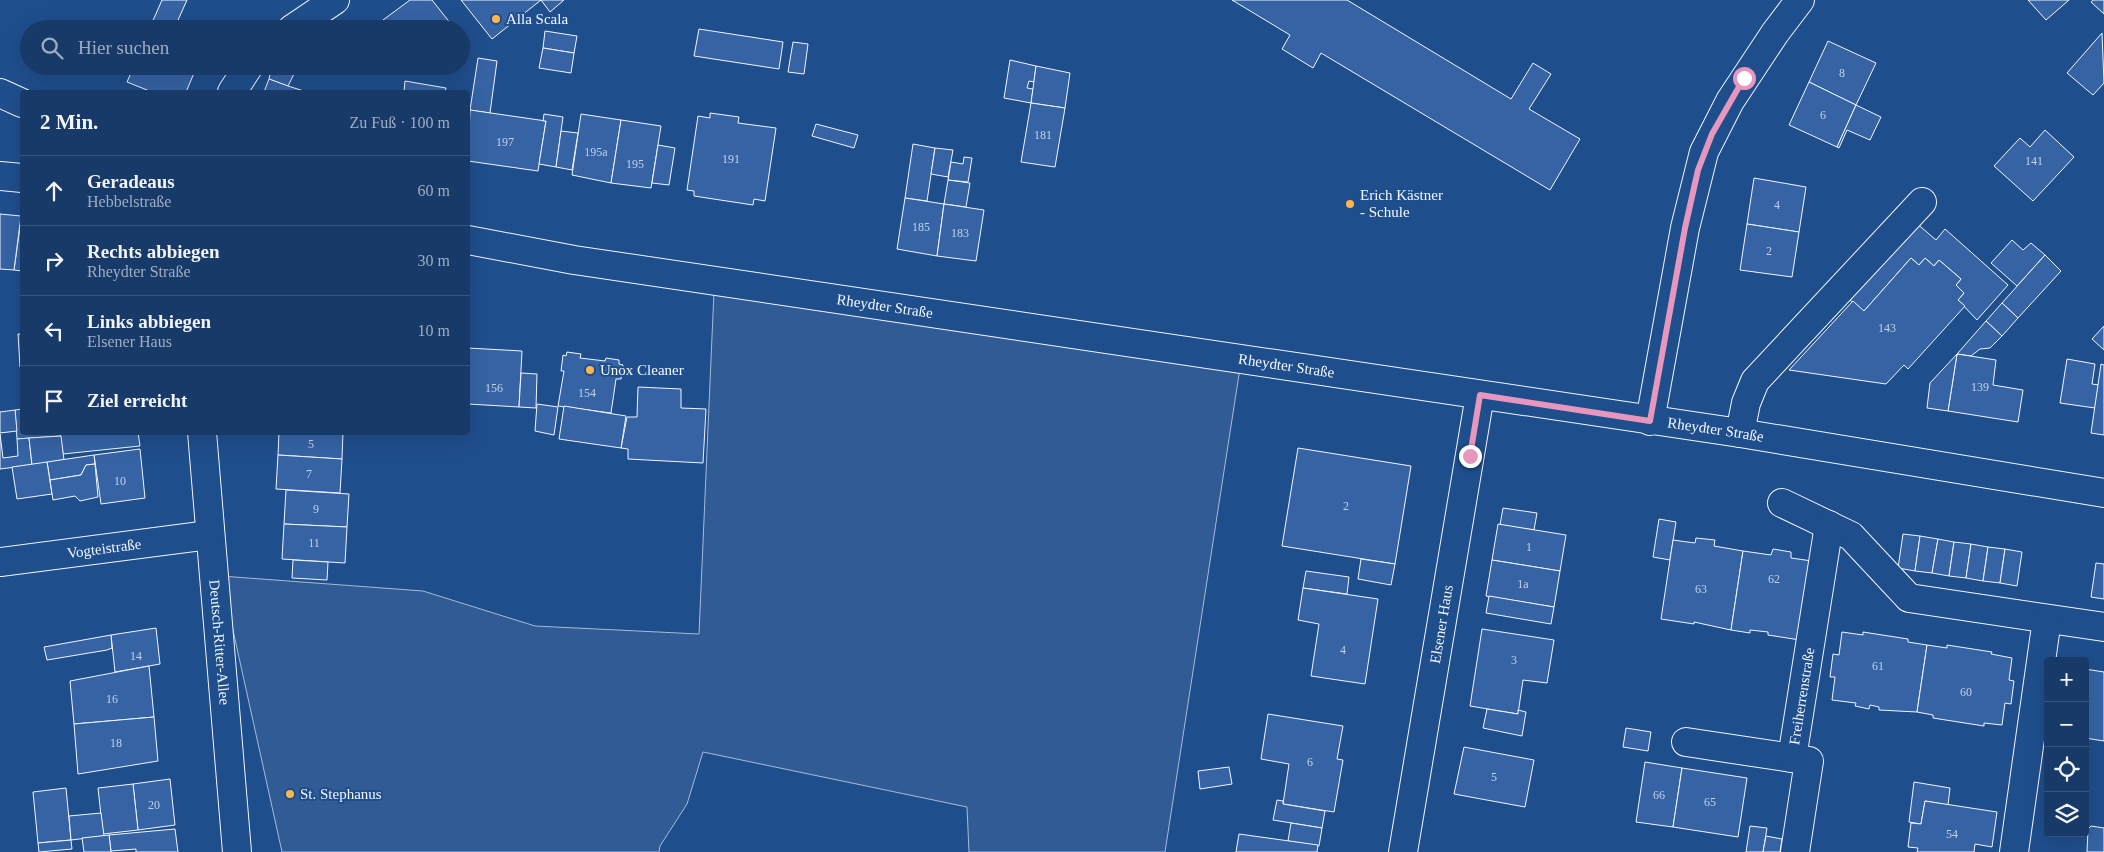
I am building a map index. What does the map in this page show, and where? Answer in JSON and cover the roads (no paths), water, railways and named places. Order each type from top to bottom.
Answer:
[{"type":"street","points":[[305,20],[335,0]]},
{"type":"street","points":[[1650,421],[1685,228],[1704,152],[1730,101],[1793,4]]},
{"type":"street","points":[[233,90],[243,75]]},
{"type":"street","points":[[0,94],[20,102]]},
{"type":"street","points":[[0,176],[20,178]]},
{"type":"street","points":[[1740,433],[1746,403],[1755,381],[1922,202]]},
{"type":"street","name":"Rheydter Straße","points":[[470,240],[574,260],[1740,433],[2104,493]]},
{"type":"street","name":"Elsener Haus","points":[[1403,852],[1480,395]]},
{"type":"street","name":"Deutsch-Ritter-Allee","points":[[202,435],[209,535],[237,852]]},
{"type":"street","points":[[1782,503],[1851,536],[1909,598],[2104,627]]},
{"type":"street","name":"Freiherrenstraße","points":[[1795,852],[1809,761],[1792,758],[1829,524]]},
{"type":"street","name":"Vogteistraße","points":[[0,562],[209,535]]},
{"type":"street","points":[[2014,852],[2047,619]]},
{"type":"street","points":[[1686,742],[1792,758]]},
{"type":"place","name":"Alla Scala","points":[[496,19]]},
{"type":"place","name":"Erich Kästner - Schule","points":[[1350,204]]},
{"type":"place","name":"Unox Cleaner","points":[[590,370]]},
{"type":"place","name":"St. Stephanus","points":[[290,794]]}]
